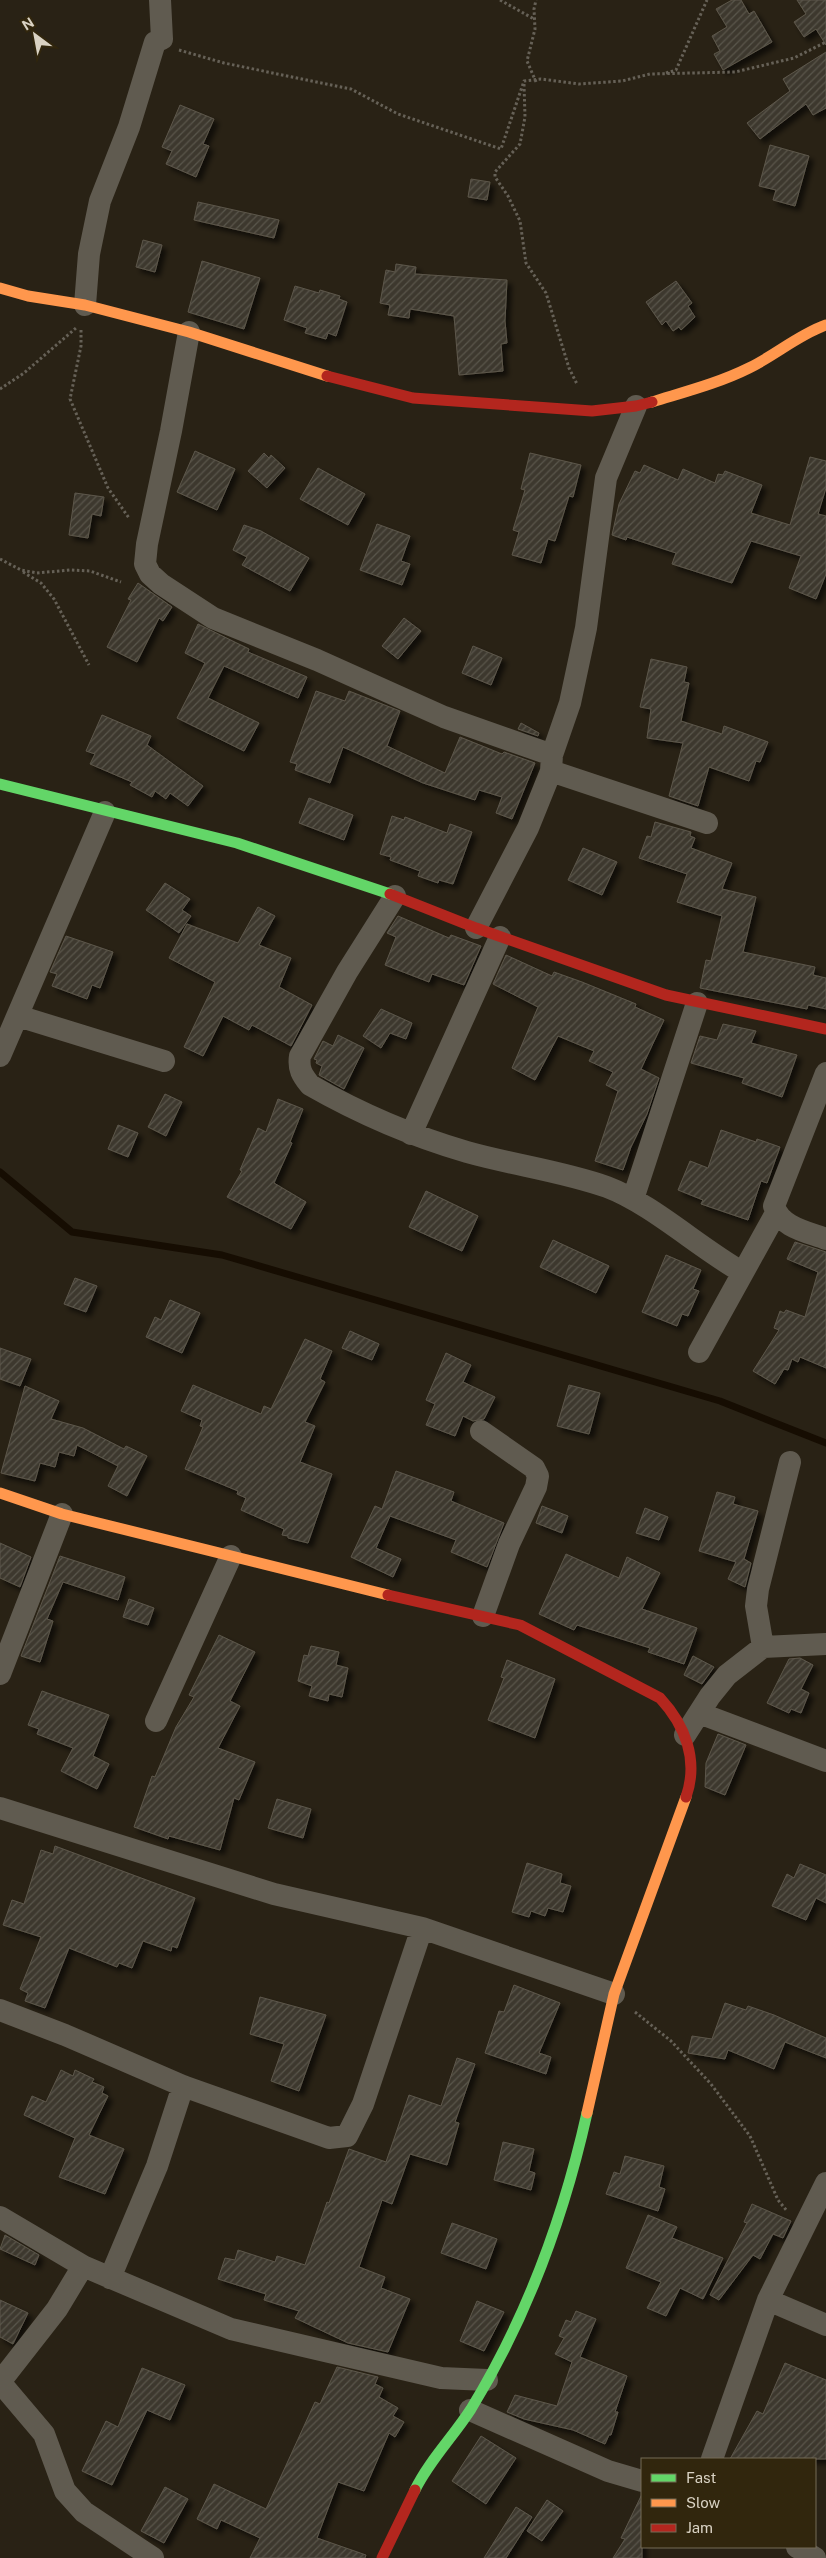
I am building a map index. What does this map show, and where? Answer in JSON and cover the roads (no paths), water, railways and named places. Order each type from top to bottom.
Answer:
[{"type":"street","points":[[85,305],[89,254],[100,201],[129,126],[155,42],[162,39],[160,0]]},
{"type":"street","points":[[0,288],[28,296],[85,305],[188,332],[305,370],[413,398],[592,410],[636,406],[692,390],[749,368],[810,331],[826,325]]},
{"type":"street","points":[[188,332],[171,431],[147,544],[145,564],[150,574],[161,584],[213,618],[317,660],[552,763],[707,823]]},
{"type":"street","points":[[476,928],[528,828],[552,763],[570,703],[586,628],[606,478],[636,406]]},
{"type":"street","points":[[0,784],[105,812],[191,830],[237,843],[395,896],[500,937],[697,1003],[826,1030]]},
{"type":"street","points":[[0,1056],[105,812]]},
{"type":"street","points":[[395,896],[347,972],[300,1056],[299,1066],[301,1074],[310,1085],[411,1134],[467,1152],[607,1187],[633,1199],[714,1256],[742,1272]]},
{"type":"street","points":[[411,1134],[500,937]]},
{"type":"street","points":[[633,1199],[697,1003]]},
{"type":"street","points":[[18,1016],[164,1061]]},
{"type":"street","points":[[699,1352],[776,1213],[776,1199],[826,1073]]},
{"type":"street","points":[[776,1213],[784,1222],[826,1239]]},
{"type":"street","points":[[480,1431],[534,1468],[538,1476],[536,1487],[510,1544],[483,1616]]},
{"type":"street","points":[[763,1647],[756,1606],[758,1589],[790,1462]]},
{"type":"street","points":[[0,1493],[62,1514],[361,1589],[520,1625],[660,1698],[676,1713],[686,1735],[692,1764],[689,1787],[614,1994],[573,2170],[542,2260],[509,2339],[487,2380],[470,2410],[422,2477],[382,2558]]},
{"type":"street","points":[[0,1674],[62,1514]]},
{"type":"street","points":[[156,1722],[231,1556]]},
{"type":"street","points":[[686,1735],[699,1713],[727,1675],[763,1647],[826,1644]]},
{"type":"street","points":[[699,1713],[826,1761]]},
{"type":"street","points":[[0,1808],[274,1894],[422,1928],[614,1994]]},
{"type":"street","points":[[0,2010],[65,2035],[183,2086],[329,2138],[347,2136],[363,2104],[422,1928]]},
{"type":"street","points":[[110,2278],[156,2166],[183,2086]]},
{"type":"street","points":[[712,2458],[768,2300],[826,2183]]},
{"type":"street","points":[[0,2217],[83,2266],[231,2329],[441,2378],[487,2380]]},
{"type":"street","points":[[83,2266],[57,2308],[0,2382],[44,2434],[65,2491],[84,2512],[153,2558]]},
{"type":"street","points":[[768,2300],[826,2325]]},
{"type":"street","points":[[470,2410],[608,2471],[641,2481]]},
{"type":"street","points":[[799,2548],[815,2558]]},
{"type":"waterway","points":[[0,1172],[72,1232],[222,1255],[720,1401],[826,1443]]}]
